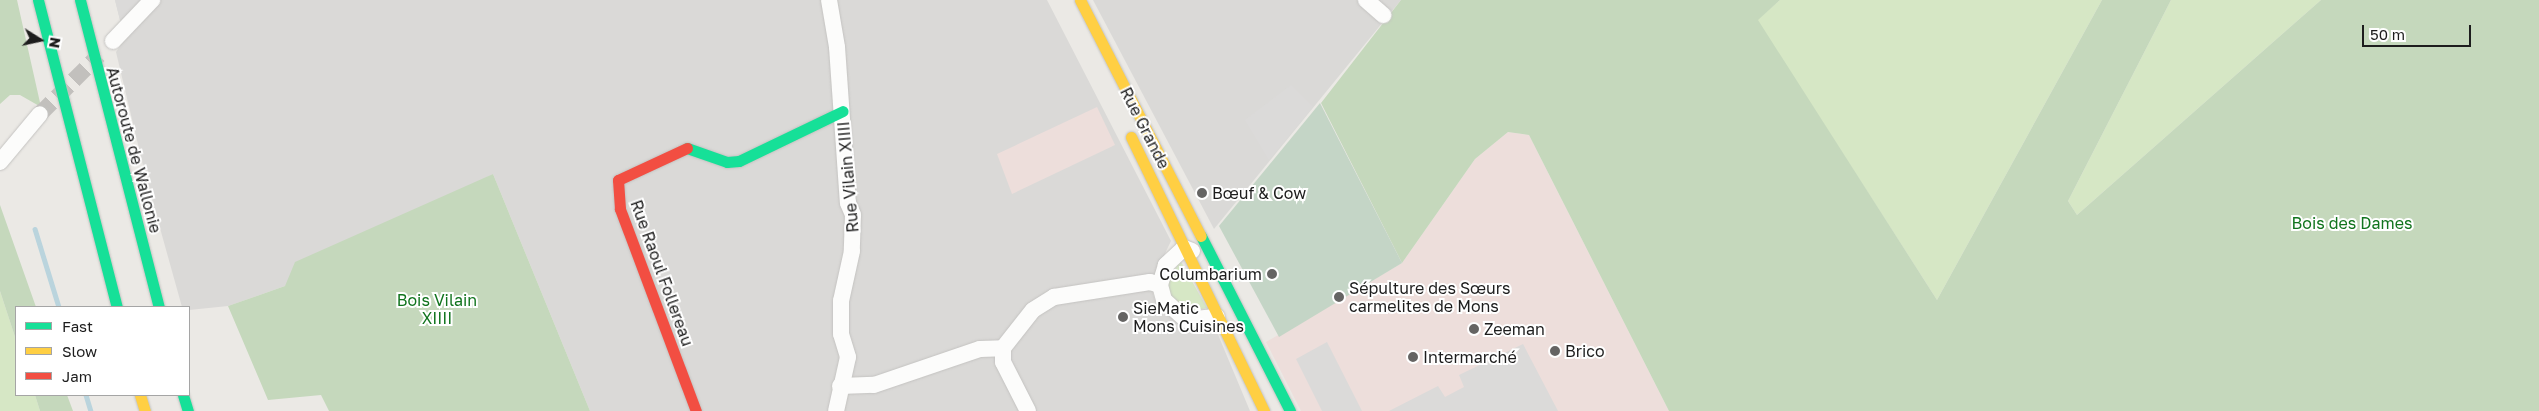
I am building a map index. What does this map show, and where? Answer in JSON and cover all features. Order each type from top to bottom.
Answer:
[{"type":"main road","points":[[38,0],[117,306]]},
{"type":"main road","name":"Autoroute de Wallonie","points":[[80,0],[159,306]]},
{"type":"main road","name":"Rue Grande","points":[[1080,0],[1290,411]]},
{"type":"main road","name":"Rue Raoul Follereau","points":[[696,411],[620,209],[618,180],[684,147],[727,162],[738,161],[842,111]]},
{"type":"main road","name":"Rue Grande","points":[[1127,128],[1264,411]]},
{"type":"main road","points":[[140,396],[145,411]]},
{"type":"main road","points":[[183,396],[188,411]]},
{"type":"street","points":[[113,41],[152,0]]},
{"type":"street","name":"Rue Vilain XIIII","points":[[829,0],[842,111],[848,204],[853,215],[852,251],[841,301],[841,334],[848,357],[840,386],[836,411]]},
{"type":"street","points":[[1366,0],[1383,15]]},
{"type":"street","points":[[0,162],[40,114]]},
{"type":"street","points":[[1211,256],[1184,248],[1166,266],[1160,285],[1164,300],[1179,316],[1186,320],[1217,317]]},
{"type":"street","points":[[1028,411],[1003,362],[1003,348],[1034,310],[1054,297],[1150,282],[1160,285]]},
{"type":"street","points":[[840,386],[874,385],[980,349],[1003,348]]},
{"type":"shaded area","points":[[115,0],[1047,0],[1171,241],[1155,274],[1152,290],[1157,308],[1183,326],[1214,325],[1250,411],[590,411],[493,174],[285,286],[228,306],[190,310],[190,306],[182,306],[146,178],[116,52],[129,33],[120,20]]},
{"type":"shaded area","points":[[115,0],[149,0],[120,20]]},
{"type":"shaded area","points":[[1093,0],[1401,0],[1214,229]]},
{"type":"shaded area","points":[[1291,85],[1313,107],[1269,160],[1245,120]]},
{"type":"shaded area","points":[[1097,107],[1115,145],[1012,194],[997,154]]},
{"type":"shaded area","points":[[1508,132],[1529,135],[1669,411],[1301,411],[1266,342],[1402,263],[1475,159]]},
{"type":"shaded area","points":[[1327,342],[1362,411],[1322,411],[1296,359]]},
{"type":"shaded area","points":[[1523,344],[1558,411],[1389,411],[1438,386],[1445,397],[1464,387],[1459,375]]},
{"type":"green space","points":[[0,0],[17,0],[41,107],[20,95],[10,95],[0,104]]},
{"type":"green space","name":"Bois des Dames","points":[[1401,0],[1780,0],[1758,20],[1937,300],[2102,0],[2171,0],[2068,201],[2077,215],[2321,0],[2539,0],[2539,411],[1669,411],[1529,135],[1508,132],[1475,159],[1402,263],[1321,103]]},
{"type":"green space","points":[[1780,0],[2102,0],[1937,300],[1757,20]]},
{"type":"green space","points":[[2171,0],[2321,0],[2077,215],[2068,201]]},
{"type":"green space","points":[[1320,103],[1402,263],[1279,337],[1219,226]]},
{"type":"green space","name":"Bois Vilain XIIII","points":[[493,174],[590,411],[329,411],[321,395],[268,400],[228,306],[285,286],[295,262]]},
{"type":"green space","points":[[0,205],[36,306],[15,306],[15,337],[0,291]]},
{"type":"green space","points":[[1180,260],[1207,308],[1191,311],[1173,303],[1167,284]]},
{"type":"green space","points":[[0,291],[15,337],[15,396],[35,396],[40,411],[0,411]]},
{"type":"green space","points":[[35,396],[67,396],[73,411],[40,411]]},
{"type":"waterway","points":[[35,229],[59,306]]},
{"type":"waterway","points":[[86,396],[91,411]]},
{"type":"tunnel","points":[[40,114],[99,55]]},
{"type":"traffic: fast","points":[[38,0],[117,306]]},
{"type":"traffic: fast","points":[[80,0],[159,306]]},
{"type":"traffic: fast","points":[[687,148],[727,162],[739,161],[843,111]]},
{"type":"traffic: fast","points":[[1201,236],[1290,411]]},
{"type":"traffic: fast","points":[[183,396],[188,411]]},
{"type":"traffic: slow","points":[[1080,0],[1201,236]]},
{"type":"traffic: slow","points":[[1131,137],[1264,411]]},
{"type":"traffic: slow","points":[[140,396],[145,411]]},
{"type":"traffic: jam","points":[[687,148],[618,180],[620,209],[696,411]]},
{"type":"place","name":"Bœuf & Cow","points":[[1202,193]]},
{"type":"place","name":"Columbarium","points":[[1272,274]]},
{"type":"place","name":"Sépulture des Sœurs carmelites de Mons","points":[[1339,297]]},
{"type":"place","name":"SieMatic Mons Cuisines","points":[[1123,317]]},
{"type":"place","name":"Zeeman","points":[[1474,329]]},
{"type":"place","name":"Brico","points":[[1555,351]]},
{"type":"place","name":"Intermarché","points":[[1413,357]]}]
